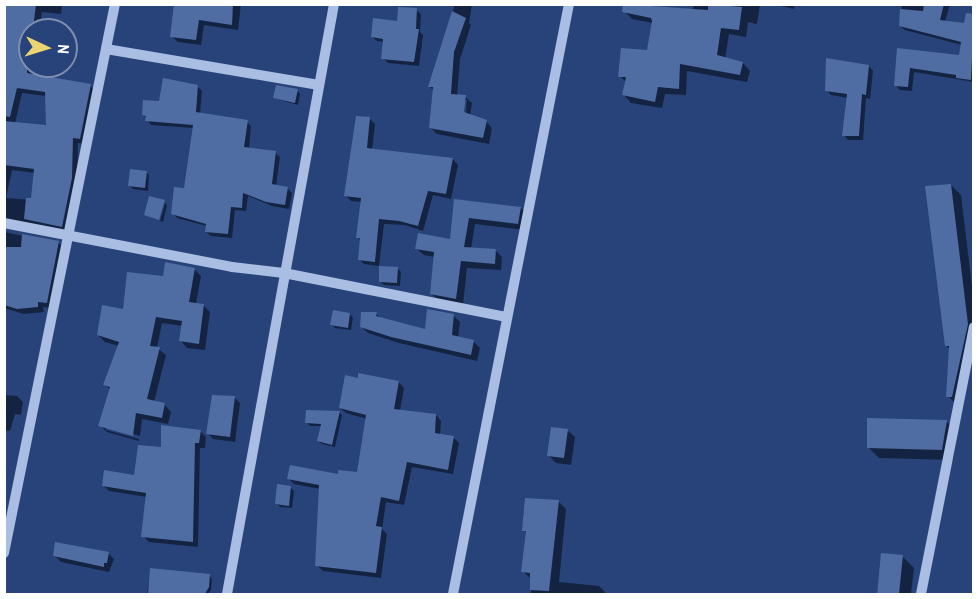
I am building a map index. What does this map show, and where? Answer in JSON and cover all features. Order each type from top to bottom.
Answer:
[{"type":"street","points":[[4,553],[115,4]]},
{"type":"street","points":[[227,594],[334,4]]},
{"type":"street","points":[[453,594],[569,4]]},
{"type":"street","points":[[106,49],[319,85]]},
{"type":"street","points":[[4,223],[232,267],[284,273],[506,317]]},
{"type":"street","points":[[921,594],[974,327]]},
{"type":"building","points":[[4,4],[36,4],[34,18],[18,18],[18,78],[56,78],[91,84],[80,139],[73,138],[72,178],[62,227],[24,219],[26,198],[31,198],[34,169],[4,165],[4,121],[46,125],[45,92],[17,88],[10,117],[4,116]]},
{"type":"building","points":[[174,4],[233,4],[232,25],[199,20],[196,40],[170,37]]},
{"type":"building","points":[[623,4],[708,10],[708,4],[742,7],[739,30],[721,28],[717,55],[743,62],[740,75],[680,64],[679,89],[658,87],[655,102],[622,95],[626,77],[618,77],[621,48],[647,50],[652,21],[651,18],[622,12]]},
{"type":"building","points":[[924,4],[944,4],[940,20],[964,23],[966,13],[974,14],[971,80],[956,78],[956,75],[910,68],[908,87],[894,86],[897,48],[959,55],[961,42],[899,26],[900,9],[923,11]]},
{"type":"building","points":[[398,7],[417,8],[416,29],[419,29],[414,62],[381,59],[383,39],[371,37],[373,18],[397,21]]},
{"type":"building","points":[[452,11],[466,18],[454,52],[451,94],[466,95],[464,112],[487,120],[483,138],[429,128],[433,87],[428,87]]},
{"type":"building","points":[[826,58],[869,65],[866,95],[862,94],[859,136],[842,136],[847,94],[825,91]]},
{"type":"building","points":[[163,78],[198,85],[196,112],[248,120],[244,147],[276,151],[272,184],[288,187],[285,205],[266,202],[243,193],[242,208],[231,207],[228,234],[205,232],[206,224],[171,214],[174,187],[184,188],[193,125],[145,121],[146,116],[142,115],[143,100],[159,101]]},
{"type":"building","points":[[276,85],[298,89],[295,103],[273,98]]},
{"type":"building","points":[[356,116],[370,117],[367,148],[453,158],[446,194],[428,191],[418,226],[379,219],[375,262],[358,260],[360,238],[356,238],[361,198],[344,196]]},
{"type":"building","points":[[130,169],[147,171],[145,188],[128,186]]},
{"type":"building","points":[[951,184],[968,324],[952,397],[946,397],[949,346],[945,346],[925,186]]},
{"type":"building","points":[[149,196],[165,200],[159,220],[144,215]]},
{"type":"building","points":[[454,199],[521,207],[518,224],[469,218],[464,247],[496,249],[495,264],[461,261],[456,299],[430,294],[434,252],[415,249],[418,233],[450,239]]},
{"type":"building","points":[[22,234],[59,241],[47,303],[38,302],[38,307],[17,309],[4,305],[4,247],[21,247]]},
{"type":"building","points":[[165,262],[195,268],[189,302],[204,304],[199,344],[179,341],[182,321],[156,317],[150,346],[160,347],[147,399],[165,403],[162,418],[136,413],[133,436],[98,426],[110,387],[103,385],[119,342],[97,335],[102,305],[123,309],[127,272],[163,276]]},
{"type":"building","points":[[379,266],[398,267],[397,283],[379,282]]},
{"type":"building","points":[[427,309],[454,314],[452,335],[474,340],[471,355],[391,337],[360,327],[361,312],[377,312],[376,316],[425,329]]},
{"type":"building","points":[[333,310],[350,313],[348,328],[330,325]]},
{"type":"building","points":[[358,373],[399,381],[394,409],[436,414],[435,433],[454,436],[448,470],[407,462],[399,501],[381,497],[376,526],[382,527],[376,573],[315,566],[319,485],[287,479],[290,465],[338,474],[338,470],[357,472],[366,415],[339,408],[345,375],[358,378]]},
{"type":"building","points":[[212,395],[235,396],[230,437],[206,434]]},
{"type":"building","points":[[306,410],[340,411],[332,445],[317,441],[321,424],[305,423]]},
{"type":"building","points":[[867,418],[947,420],[942,450],[867,448]]},
{"type":"building","points":[[161,425],[201,430],[199,443],[195,443],[193,542],[141,537],[146,493],[102,486],[104,470],[134,475],[138,445],[161,447]]},
{"type":"building","points":[[551,427],[568,429],[564,458],[547,456]]},
{"type":"building","points":[[277,484],[291,486],[289,506],[275,504]]},
{"type":"building","points":[[525,498],[559,500],[549,591],[530,590],[530,573],[521,572],[526,531],[522,531]]},
{"type":"building","points":[[55,542],[109,552],[107,563],[104,563],[104,567],[53,556]]},
{"type":"building","points":[[881,553],[903,555],[899,594],[877,594]]},
{"type":"building","points":[[150,568],[210,574],[209,587],[205,594],[148,594]]}]
